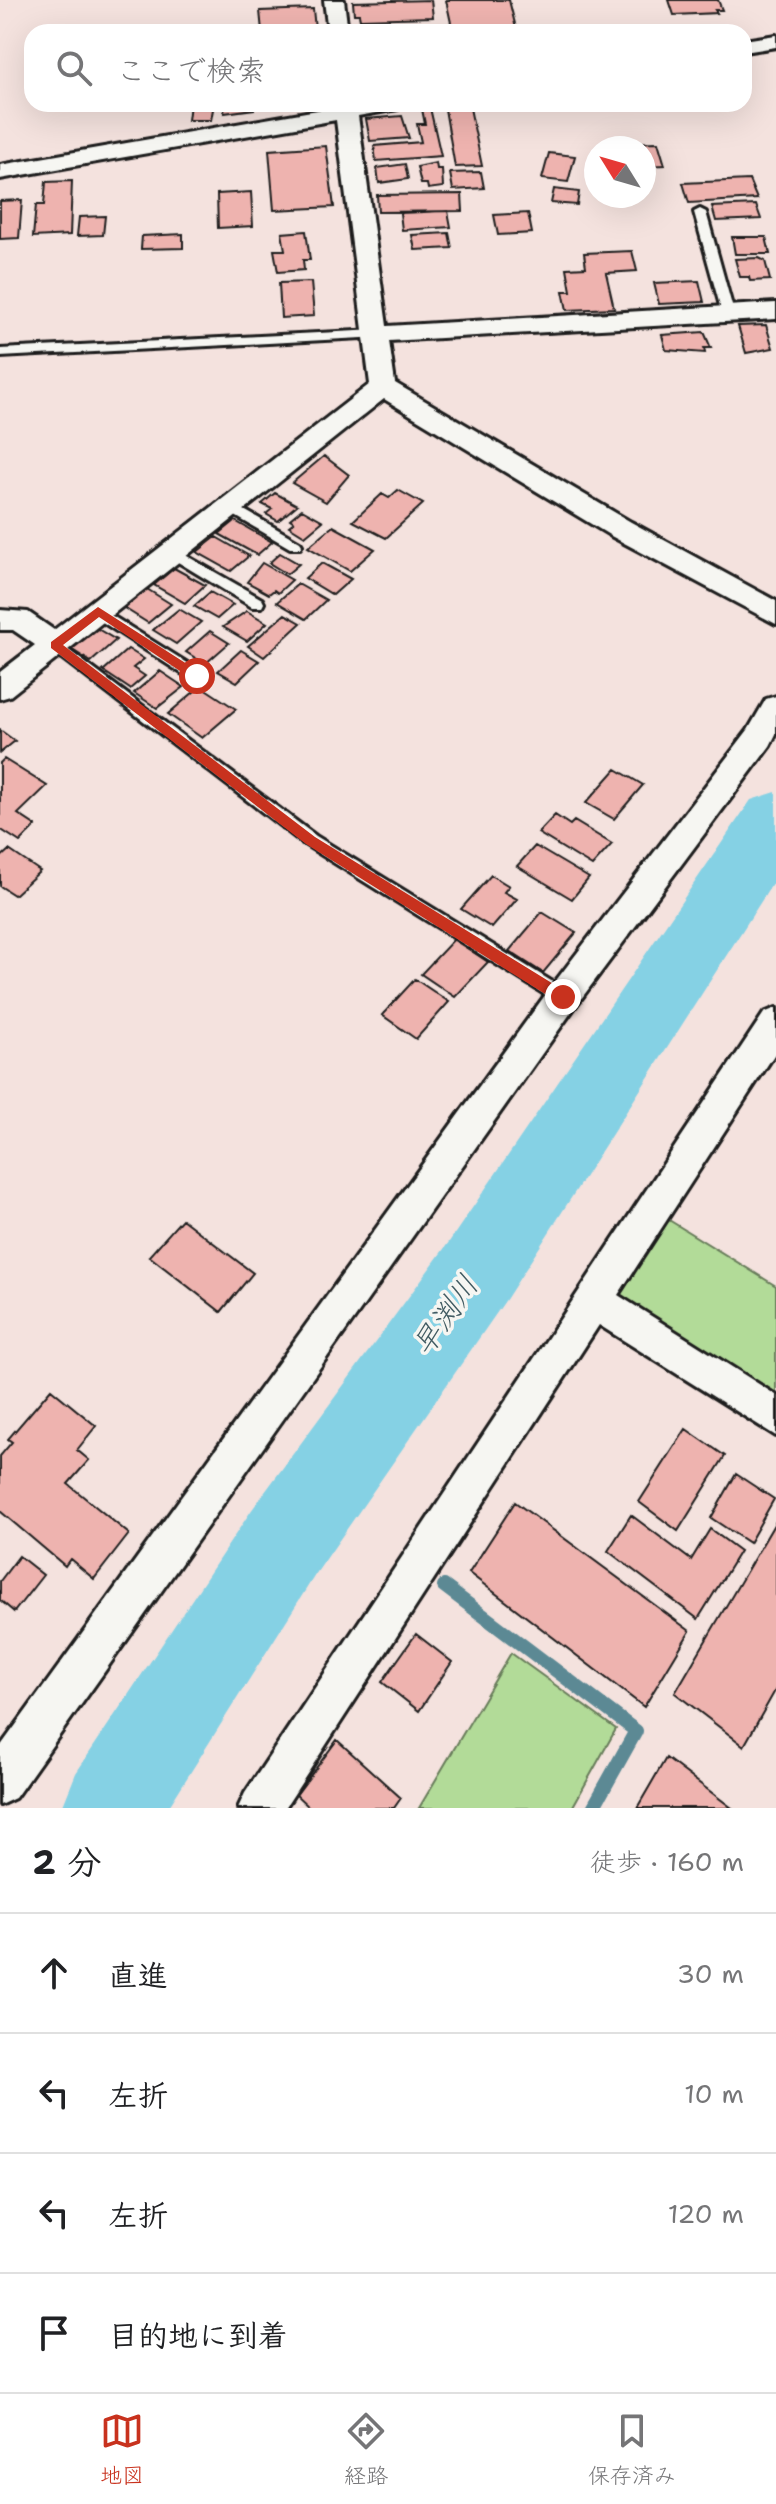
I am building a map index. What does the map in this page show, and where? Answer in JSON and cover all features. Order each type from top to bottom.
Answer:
[{"type":"street","points":[[334,0],[337,24]]},
{"type":"street","points":[[752,45],[776,41]]},
{"type":"street","points":[[0,172],[323,112]]},
{"type":"street","points":[[346,112],[383,387]]},
{"type":"street","points":[[377,334],[776,311]]},
{"type":"street","points":[[0,688],[383,387]]},
{"type":"street","points":[[383,387],[621,529],[776,614]]},
{"type":"street","points":[[0,620],[18,619],[55,645]]},
{"type":"street","points":[[0,1783],[563,997],[759,738],[776,707]]},
{"type":"street","points":[[260,1808],[776,1023]]},
{"type":"street","points":[[592,1299],[776,1417]]},
{"type":"lane","points":[[700,212],[728,313]]},
{"type":"lane","points":[[0,353],[377,334]]},
{"type":"lane","points":[[230,507],[295,545]]},
{"type":"lane","points":[[173,553],[257,603]]},
{"type":"lane","points":[[98,612],[197,676]]},
{"type":"lane","points":[[55,645],[310,840],[563,997]]},
{"type":"green space","points":[[664,1217],[776,1286],[776,1406],[610,1299]]},
{"type":"green space","points":[[511,1653],[616,1729],[572,1808],[419,1808]]},
{"type":"building","points":[[431,0],[433,17],[360,19],[359,14],[354,14],[353,2]]},
{"type":"building","points":[[446,0],[509,0],[515,24],[451,24]]},
{"type":"building","points":[[669,0],[718,0],[722,10],[715,10],[717,13],[674,15]]},
{"type":"building","points":[[313,9],[314,24],[261,24],[260,11]]},
{"type":"building","points":[[189,112],[212,112],[211,120],[188,120]]},
{"type":"building","points":[[423,112],[431,112],[441,156],[376,161],[374,146],[421,142],[417,124],[425,124]]},
{"type":"building","points":[[446,112],[471,112],[482,166],[455,167]]},
{"type":"building","points":[[402,116],[409,138],[370,141],[366,119]]},
{"type":"building","points":[[658,142],[665,165],[656,165]]},
{"type":"building","points":[[326,146],[334,207],[274,210],[269,150]]},
{"type":"building","points":[[549,153],[575,156],[568,182],[542,179]]},
{"type":"building","points":[[436,163],[437,169],[442,169],[443,187],[428,189],[427,184],[421,184],[417,167]]},
{"type":"building","points":[[405,164],[408,179],[379,183],[377,168]]},
{"type":"building","points":[[481,172],[484,188],[453,190],[450,173]]},
{"type":"building","points":[[749,180],[757,199],[689,203],[683,183]]},
{"type":"building","points":[[72,181],[70,235],[33,237],[36,205],[44,205],[46,182]]},
{"type":"building","points":[[554,189],[579,192],[577,205],[551,203]]},
{"type":"building","points":[[251,192],[253,226],[218,228],[217,194]]},
{"type":"building","points":[[462,194],[463,211],[378,212],[377,195]]},
{"type":"building","points":[[22,200],[19,238],[0,239],[0,201]]},
{"type":"building","points":[[756,205],[761,219],[716,221],[712,207]]},
{"type":"building","points":[[448,211],[451,227],[402,230],[400,213]]},
{"type":"building","points":[[528,213],[532,233],[498,235],[494,215]]},
{"type":"building","points":[[105,216],[103,235],[77,236],[79,217]]},
{"type":"building","points":[[306,231],[310,260],[303,260],[304,270],[278,272],[274,250],[285,250],[282,233]]},
{"type":"building","points":[[449,233],[452,248],[415,250],[412,235]]},
{"type":"building","points":[[183,234],[183,248],[141,249],[142,236]]},
{"type":"building","points":[[732,237],[766,237],[770,254],[735,254]]},
{"type":"building","points":[[632,251],[637,271],[606,273],[614,308],[567,310],[563,291],[571,291],[567,268],[586,267],[584,253]]},
{"type":"building","points":[[759,258],[765,261],[770,280],[750,281],[749,277],[740,277],[735,259]]},
{"type":"building","points":[[699,281],[704,302],[659,304],[654,283]]},
{"type":"building","points":[[311,282],[314,316],[281,318],[279,283]]},
{"type":"building","points":[[766,325],[773,348],[746,353],[738,326]]},
{"type":"building","points":[[704,332],[711,348],[704,348],[705,353],[666,350],[662,335]]},
{"type":"building","points":[[324,456],[349,475],[326,502],[292,483]]},
{"type":"building","points":[[398,490],[423,504],[386,538],[353,521],[382,494],[389,498]]},
{"type":"building","points":[[275,493],[297,505],[278,521],[266,514],[272,509],[262,504]]},
{"type":"building","points":[[302,509],[323,521],[305,536],[289,526],[294,522],[290,519]]},
{"type":"building","points":[[235,521],[272,542],[257,555],[219,534]]},
{"type":"building","points":[[333,526],[375,549],[350,571],[308,547]]},
{"type":"building","points":[[216,537],[249,556],[231,571],[197,552]]},
{"type":"building","points":[[280,553],[299,564],[287,574],[269,563]]},
{"type":"building","points":[[262,563],[292,580],[278,593],[274,590],[269,594],[247,582]]},
{"type":"building","points":[[322,563],[351,579],[333,595],[305,578]]},
{"type":"building","points":[[174,568],[205,585],[185,603],[154,585]]},
{"type":"building","points":[[298,584],[326,600],[306,619],[277,602]]},
{"type":"building","points":[[147,589],[171,604],[148,623],[124,608]]},
{"type":"building","points":[[210,592],[233,605],[217,619],[194,606]]},
{"type":"building","points":[[179,609],[201,622],[176,644],[153,630]]},
{"type":"building","points":[[247,611],[267,623],[247,641],[223,627]]},
{"type":"building","points":[[285,614],[301,623],[264,657],[248,646]]},
{"type":"building","points":[[96,628],[116,640],[91,662],[71,649]]},
{"type":"building","points":[[210,631],[229,643],[205,664],[186,652]]},
{"type":"building","points":[[128,649],[144,659],[133,668],[145,676],[130,689],[103,671]]},
{"type":"building","points":[[241,650],[259,661],[237,682],[218,671]]},
{"type":"building","points":[[160,671],[184,687],[157,708],[134,693]]},
{"type":"building","points":[[201,686],[236,709],[202,738],[168,714]]},
{"type":"building","points":[[0,730],[15,741],[0,753]]},
{"type":"building","points":[[4,759],[47,786],[18,814],[36,826],[20,842],[0,829],[0,763]]},
{"type":"building","points":[[616,769],[643,785],[614,819],[586,803]]},
{"type":"building","points":[[555,815],[570,825],[574,821],[612,844],[592,866],[538,833]]},
{"type":"building","points":[[535,846],[589,878],[572,899],[517,866]]},
{"type":"building","points":[[9,850],[40,871],[14,895],[0,886],[0,858]]},
{"type":"building","points":[[491,875],[509,886],[504,892],[517,899],[492,928],[461,909]]},
{"type":"building","points":[[542,912],[576,933],[543,973],[509,951]]},
{"type":"building","points":[[454,939],[488,962],[455,997],[421,974]]},
{"type":"building","points":[[415,979],[449,1002],[416,1039],[382,1015]]},
{"type":"building","points":[[182,1219],[253,1273],[221,1312],[149,1256]]},
{"type":"building","points":[[51,1389],[96,1426],[77,1450],[89,1460],[68,1484],[129,1534],[94,1579],[70,1559],[65,1566],[0,1511],[0,1456],[12,1442],[8,1439]]},
{"type":"building","points":[[686,1429],[725,1456],[678,1531],[639,1502]]},
{"type":"building","points":[[736,1474],[774,1499],[749,1543],[711,1518]]},
{"type":"building","points":[[515,1502],[690,1631],[644,1707],[469,1573]]},
{"type":"building","points":[[631,1515],[691,1560],[710,1529],[740,1551],[698,1619],[608,1551]]},
{"type":"building","points":[[776,1521],[776,1689],[744,1746],[675,1693]]},
{"type":"building","points":[[19,1556],[43,1575],[14,1612],[0,1600],[0,1581]]},
{"type":"building","points":[[416,1634],[452,1662],[419,1711],[382,1682]]},
{"type":"building","points":[[337,1740],[401,1798],[394,1808],[310,1808],[296,1795]]},
{"type":"building","points":[[666,1758],[732,1808],[637,1808]]},
{"type":"waterway","name":"早渕川","points":[[111,1808],[283,1543],[478,1270],[776,820]]},
{"type":"waterway","points":[[444,1586],[636,1731],[593,1808]]},
{"type":"route","points":[[197,676],[98,612],[55,645],[310,840],[563,997]]}]
